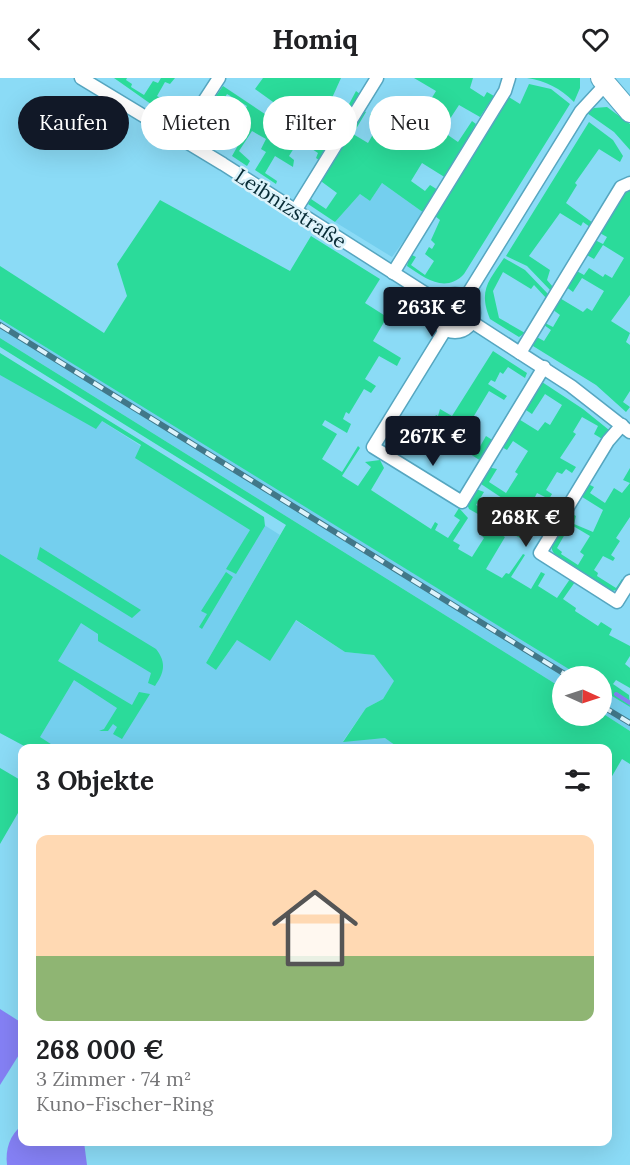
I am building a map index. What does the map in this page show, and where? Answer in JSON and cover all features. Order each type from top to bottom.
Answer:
[{"type":"main road","points":[[603,81],[630,112]]},
{"type":"street","name":"Leibnizstraße","points":[[81,78],[103,83],[141,110]]},
{"type":"street","points":[[207,96],[219,78]]},
{"type":"street","points":[[295,211],[377,78]]},
{"type":"street","points":[[393,273],[505,91],[509,78]]},
{"type":"street","points":[[466,297],[581,111],[603,81]]},
{"type":"street","name":"Leibnizstraße","points":[[199,150],[439,302]]},
{"type":"street","points":[[520,353],[621,187],[630,183]]},
{"type":"street","points":[[452,294],[466,297],[473,307],[472,322],[461,331],[446,330],[436,316],[439,302],[452,294]]},
{"type":"street","points":[[472,322],[544,367],[597,404],[626,429],[608,441],[540,553],[617,602],[630,581]]},
{"type":"street","points":[[446,330],[373,447],[462,502],[544,367]]},
{"type":"shaded area","points":[[382,183],[424,213],[392,257],[335,222],[360,194],[370,201]]},
{"type":"shaded area","points":[[0,319],[564,666],[552,666],[552,682],[0,338]]},
{"type":"shaded area","points":[[0,356],[280,535],[206,663],[216,670],[237,640],[295,620],[345,652],[374,655],[395,681],[383,699],[366,708],[343,741],[386,738],[394,744],[21,744],[0,733]]},
{"type":"shaded area","points":[[612,696],[630,707],[630,731],[612,719]]},
{"type":"shaded area","points":[[0,1009],[18,1020],[18,1056],[0,1085]]},
{"type":"shaded area","points":[[18,1129],[18,1146],[85,1146],[87,1165],[7,1165],[9,1143]]},
{"type":"green space","points":[[114,78],[127,78],[126,80],[132,84],[131,87],[144,95],[153,81],[158,83],[161,78],[175,78],[170,84],[165,82],[157,96],[141,97]]},
{"type":"green space","points":[[263,78],[341,78],[333,96],[265,96],[255,89]]},
{"type":"green space","points":[[414,78],[473,78],[470,88],[484,97],[487,92],[494,96],[480,117],[459,105],[451,117],[451,96],[433,96],[436,91]]},
{"type":"green space","points":[[527,78],[580,78],[580,88],[574,102],[552,86]]},
{"type":"green space","points":[[529,84],[551,89],[570,104],[464,274],[450,283],[428,279],[407,266],[410,254],[416,257],[411,265],[425,275],[434,261],[425,254],[429,247],[432,249],[435,244],[431,240],[440,220],[435,216],[507,96],[520,104]]},
{"type":"green space","points":[[223,86],[238,96],[227,94],[216,96]]},
{"type":"green space","points":[[251,105],[263,113],[263,137],[251,133]]},
{"type":"green space","points":[[607,107],[630,124],[630,150],[614,132],[587,113],[594,108]]},
{"type":"green space","points":[[362,110],[366,112],[357,127],[357,118]]},
{"type":"green space","points":[[472,121],[476,124],[446,178],[422,163],[411,181],[425,191],[430,185],[438,190],[424,213],[382,183],[370,201],[360,194],[335,222],[308,204],[311,199],[326,209],[337,193],[318,179],[336,150],[357,150],[357,136],[368,143],[369,141],[369,150],[451,150],[451,137],[458,142]]},
{"type":"green space","points":[[589,122],[613,140],[623,156],[620,162],[599,149],[575,183],[577,185],[566,203],[593,223],[590,227],[583,222],[581,226],[560,213],[529,256],[550,270],[547,280],[553,287],[551,291],[527,266],[506,256]]},
{"type":"green space","points":[[263,145],[263,150],[293,150],[289,156],[294,160],[293,167],[275,156],[265,173],[277,181],[276,184],[255,170],[266,152],[261,149]]},
{"type":"green space","points":[[235,150],[240,150],[250,161],[247,166],[232,156]]},
{"type":"green space","points":[[314,150],[325,150],[319,160],[316,158],[318,153]]},
{"type":"green space","points":[[630,190],[630,295],[611,321],[630,333],[626,342],[630,345],[630,391],[623,402],[630,407],[626,412],[596,385],[533,346],[535,336],[544,341],[551,330],[544,325],[545,323],[553,327],[560,315],[552,309],[558,297],[583,312],[587,308],[592,311],[604,291],[582,278],[573,292],[565,286],[575,270],[584,275],[589,268],[603,277],[605,274],[612,278],[624,258],[603,245],[594,259],[585,254],[593,239],[603,244],[607,237],[598,232],[625,192]]},
{"type":"green space","points":[[160,200],[290,271],[311,236],[380,279],[365,303],[387,317],[373,341],[401,358],[397,366],[379,356],[365,379],[376,386],[371,393],[364,389],[349,414],[346,412],[343,419],[351,424],[347,433],[325,420],[322,425],[337,434],[322,459],[342,472],[358,446],[360,448],[342,476],[358,486],[371,467],[365,462],[380,460],[384,468],[371,490],[431,529],[435,522],[438,524],[435,530],[448,538],[460,520],[454,516],[459,508],[468,518],[453,541],[460,545],[458,549],[472,557],[484,538],[481,535],[486,526],[505,537],[486,569],[502,578],[506,573],[509,574],[523,554],[525,555],[511,577],[531,589],[541,572],[545,574],[538,586],[557,598],[570,579],[575,582],[563,599],[576,608],[575,611],[598,626],[601,622],[612,629],[609,635],[630,646],[630,656],[625,664],[630,668],[630,688],[616,680],[613,684],[629,695],[630,707],[612,696],[612,666],[564,666],[0,319],[0,266],[104,333],[127,296],[117,264]]},
{"type":"green space","points":[[504,258],[525,270],[549,295],[547,299],[534,285],[531,289],[503,272],[493,291],[499,318],[525,333],[519,337],[490,319],[485,300],[487,286]]},
{"type":"green space","points":[[456,301],[465,304],[468,313],[465,322],[456,325],[447,322],[444,313],[447,304]]},
{"type":"green space","points":[[0,338],[552,682],[552,726],[612,726],[612,719],[630,731],[630,764],[622,759],[612,776],[612,744],[393,744],[385,738],[343,742],[366,708],[383,699],[394,681],[374,655],[345,652],[296,620],[270,661],[237,640],[216,670],[206,663],[286,525],[0,347]]},
{"type":"green space","points":[[493,351],[527,373],[525,378],[508,367],[503,374],[500,372],[495,382],[491,380],[488,384],[507,396],[504,400],[489,391],[460,439],[478,450],[486,436],[494,441],[481,461],[428,427],[436,415],[438,416],[440,409],[452,416]]},
{"type":"green space","points":[[0,353],[264,517],[265,526],[236,574],[226,569],[250,530],[135,458],[141,445],[102,421],[96,429],[0,375]]},
{"type":"green space","points":[[542,382],[583,409],[609,430],[604,440],[594,434],[598,426],[582,417],[573,432],[576,434],[560,458],[576,467],[572,473],[566,469],[562,474],[557,472],[546,490],[552,494],[549,499],[537,493],[527,513],[533,517],[530,522],[519,516],[511,530],[527,542],[469,509],[467,504],[476,489],[484,492],[476,505],[492,515],[502,498],[478,482],[487,467],[497,469],[489,482],[506,493],[518,474],[515,472],[528,451],[513,441],[507,450],[500,446],[517,418],[538,431],[545,422],[550,425],[562,405],[545,394],[532,414],[523,408]]},
{"type":"green space","points":[[630,468],[630,483],[623,480]]},
{"type":"green space","points":[[586,483],[594,487],[590,493],[605,503],[614,488],[622,493],[630,483],[630,517],[616,538],[620,541],[611,555],[615,558],[613,561],[603,556],[594,570],[598,573],[597,576],[616,588],[622,579],[626,582],[621,589],[612,591],[556,556],[552,550],[553,540],[559,530],[565,534],[557,548],[562,552],[561,554],[578,565],[584,555],[580,552],[590,536],[563,520],[569,512],[576,516],[574,524],[593,532],[603,510],[579,495]]},
{"type":"green space","points":[[40,547],[141,610],[132,618],[37,559]]},
{"type":"green space","points":[[0,554],[156,649],[162,659],[163,668],[155,686],[148,683],[151,673],[98,641],[98,634],[81,623],[58,661],[132,705],[139,692],[150,694],[122,739],[113,734],[117,727],[113,724],[108,731],[99,731],[104,729],[117,708],[74,680],[40,737],[51,744],[21,744],[0,733]]},
{"type":"green space","points":[[226,572],[233,577],[202,629],[199,627],[207,614],[201,611]]},
{"type":"green space","points":[[0,768],[18,779],[18,813],[0,844]]},
{"type":"waterway","points":[[616,694],[630,703]]},
{"type":"railway","points":[[0,325],[552,666]]},
{"type":"railway","points":[[612,712],[630,723]]}]
